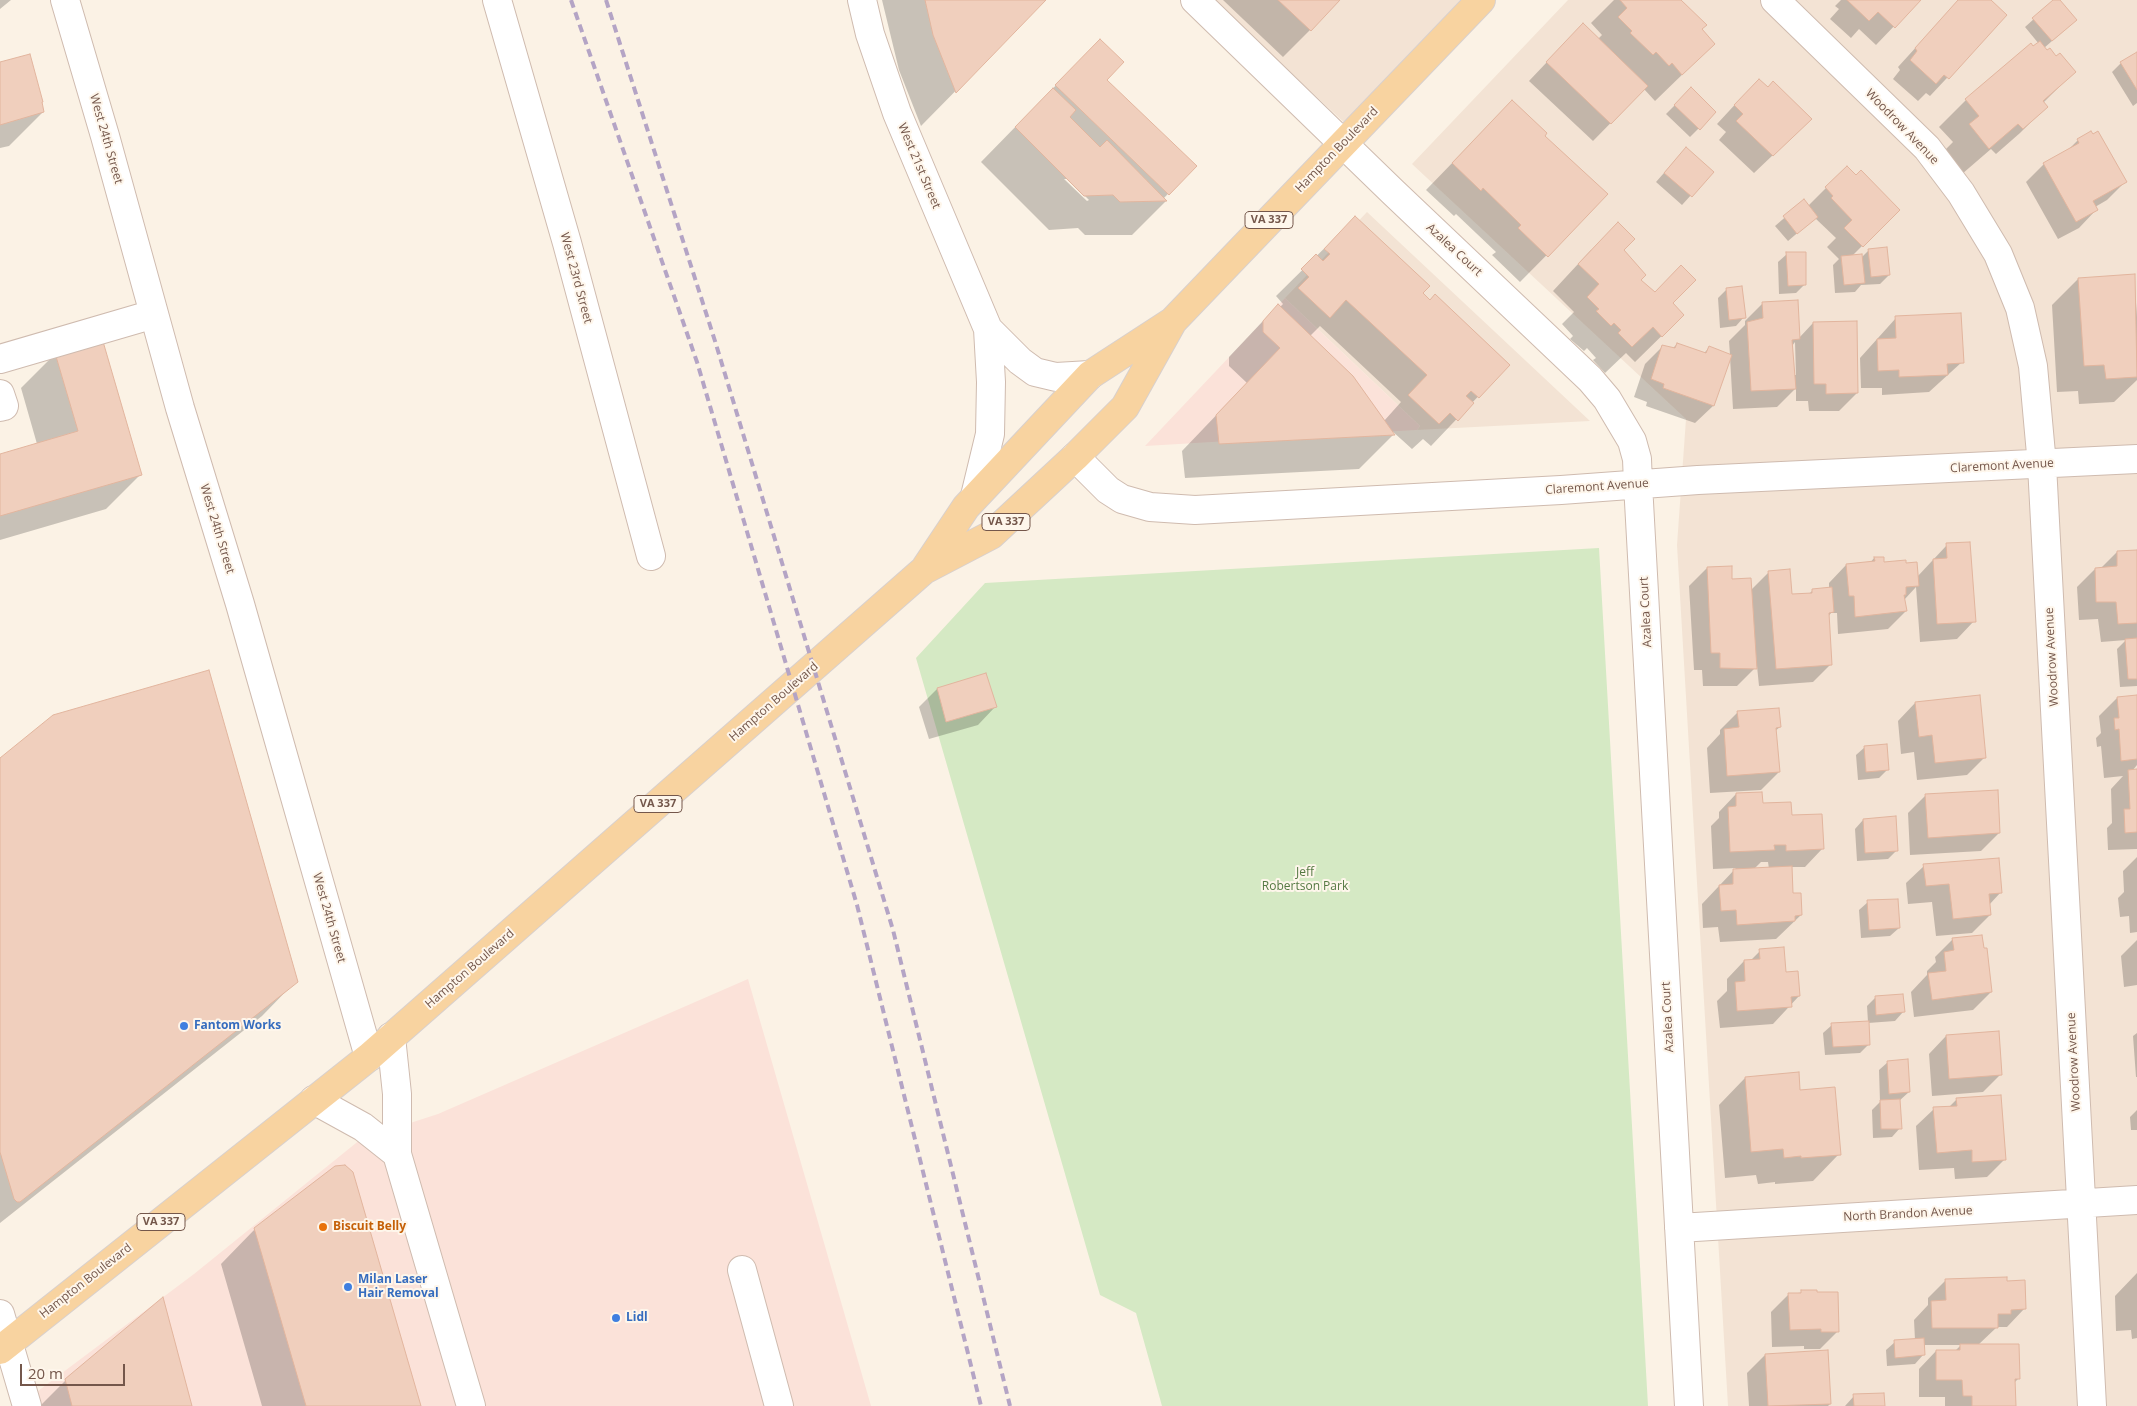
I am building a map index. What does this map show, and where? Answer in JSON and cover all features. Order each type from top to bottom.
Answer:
[{"type":"main road","name":"Hampton Boulevard","points":[[924,570],[966,506],[1090,375],[1173,321],[1481,0]]},
{"type":"main road","name":"Hampton Boulevard","points":[[4,1346],[368,1058],[924,570],[991,535],[1076,457],[1125,407],[1173,321]]},
{"type":"street","name":"West 24th Street","points":[[65,0],[180,408],[248,632],[368,1058]]},
{"type":"street","name":"West 23rd Street","points":[[497,0],[567,243],[652,556]]},
{"type":"street","name":"West 21st Street","points":[[862,0],[870,34],[897,113],[988,329],[991,382],[990,434],[975,496]]},
{"type":"street","name":"Azalea Court","points":[[1195,0],[1342,144],[1590,380],[1607,399],[1632,441],[1637,459],[1689,1406]]},
{"type":"street","name":"Woodrow Avenue","points":[[1775,0],[1926,148],[1961,193],[1998,254],[2020,308],[2033,366],[2042,465],[2092,1406]]},
{"type":"street","points":[[0,359],[154,314]]},
{"type":"street","name":"West 21st Street","points":[[988,329],[1020,361],[1035,372],[1056,377],[1090,375]]},
{"type":"street","points":[[0,394],[4,406],[0,408]]},
{"type":"street","name":"Claremont Avenue","points":[[1076,457],[1102,485],[1122,499],[1150,507],[1195,510],[1638,484],[2137,459]]},
{"type":"street","points":[[391,1037],[397,1094],[396,1154],[471,1406]]},
{"type":"street","points":[[314,1100],[363,1127],[396,1154]]},
{"type":"street","name":"North Brandon Avenue","points":[[1679,1228],[2137,1200]]},
{"type":"street","points":[[742,1270],[779,1406]]},
{"type":"street","points":[[0,1314],[4,1346],[27,1406]]},
{"type":"shaded area","points":[[1213,0],[1471,0],[1349,127]]},
{"type":"shaded area","points":[[1568,0],[2137,0],[2137,1406],[1728,1406],[1677,545],[1686,419],[1412,164]]},
{"type":"shaded area","points":[[1367,212],[1590,421],[1417,430],[1420,426],[1285,298]]},
{"type":"shaded area","points":[[1285,298],[1420,426],[1417,430],[1145,446]]},
{"type":"shaded area","points":[[748,979],[871,1406],[18,1406],[194,1274],[361,1139],[438,1114]]},
{"type":"green space","name":"Jeff Robertson Park","points":[[1599,548],[1648,1406],[1162,1406],[1136,1313],[1100,1295],[916,658],[985,583]]},
{"type":"building","points":[[925,0],[1046,0],[956,93],[933,35]]},
{"type":"building","points":[[1278,0],[1340,0],[1311,31]]},
{"type":"building","points":[[1620,0],[1681,0],[1707,25],[1702,29],[1715,44],[1682,75],[1672,63],[1669,66],[1656,52],[1653,55],[1630,33],[1632,31],[1618,17],[1627,8]]},
{"type":"building","points":[[1847,0],[1921,0],[1895,28],[1878,12],[1869,21]]},
{"type":"building","points":[[1958,0],[1991,0],[2007,15],[1949,79],[1944,75],[1936,84],[1910,60],[1917,51],[1915,48]]},
{"type":"building","points":[[2053,0],[2060,0],[2077,20],[2052,41],[2032,18]]},
{"type":"building","points":[[1583,23],[1648,86],[1611,124],[1546,62]]},
{"type":"building","points":[[1100,39],[1124,62],[1107,80],[1197,166],[1169,195],[1055,85]]},
{"type":"building","points":[[2040,41],[2047,50],[2050,48],[2056,56],[2060,53],[2076,72],[2043,101],[2048,107],[2023,129],[2018,124],[1989,149],[1969,124],[1979,116],[1965,99],[2031,43],[2033,46]]},
{"type":"building","points":[[2137,52],[2137,90],[2120,62]]},
{"type":"building","points":[[30,54],[44,112],[0,125],[0,62]]},
{"type":"building","points":[[1759,79],[1768,87],[1773,81],[1812,119],[1773,156],[1736,121],[1743,114],[1734,105]]},
{"type":"building","points":[[1691,87],[1716,112],[1700,130],[1674,105]]},
{"type":"building","points":[[1053,88],[1076,110],[1070,117],[1100,147],[1107,140],[1167,201],[1120,202],[1113,195],[1084,196],[1015,127]]},
{"type":"building","points":[[1512,100],[1547,133],[1545,136],[1608,194],[1548,257],[1518,228],[1521,225],[1483,188],[1481,191],[1452,163]]},
{"type":"building","points":[[2091,131],[2093,134],[2098,131],[2127,182],[2093,201],[2098,210],[2076,222],[2043,163],[2079,143],[2077,139]]},
{"type":"building","points":[[1686,147],[1714,172],[1692,197],[1664,173]]},
{"type":"building","points":[[1847,166],[1856,175],[1861,170],[1900,210],[1863,247],[1844,228],[1852,220],[1831,198],[1833,196],[1825,187]]},
{"type":"building","points":[[1804,199],[1818,217],[1797,234],[1783,216]]},
{"type":"building","points":[[1355,216],[1430,286],[1423,293],[1430,300],[1435,294],[1510,365],[1479,398],[1471,391],[1466,396],[1474,403],[1458,421],[1450,413],[1439,424],[1408,395],[1427,375],[1346,300],[1330,318],[1298,288],[1309,277],[1301,269],[1316,254],[1323,261],[1330,254],[1324,249]]},
{"type":"building","points":[[1618,222],[1635,239],[1624,250],[1646,275],[1641,280],[1655,292],[1681,265],[1696,280],[1673,303],[1684,315],[1662,337],[1653,327],[1632,347],[1618,333],[1621,330],[1614,323],[1611,326],[1596,311],[1599,309],[1587,297],[1599,284],[1578,264]]},
{"type":"building","points":[[1887,247],[1890,275],[1871,277],[1868,249]]},
{"type":"building","points":[[1786,252],[1806,252],[1806,285],[1788,286]]},
{"type":"building","points":[[1862,254],[1865,283],[1844,285],[1841,256]]},
{"type":"building","points":[[2135,274],[2137,377],[2106,379],[2104,365],[2084,366],[2078,278]]},
{"type":"building","points":[[1742,286],[1746,318],[1729,320],[1726,288]]},
{"type":"building","points":[[1798,300],[1800,339],[1792,340],[1796,389],[1751,391],[1747,322],[1763,318],[1762,302]]},
{"type":"building","points":[[1278,304],[1353,376],[1395,435],[1219,444],[1216,415],[1280,348],[1263,332],[1263,321]]},
{"type":"building","points":[[1961,313],[1964,363],[1947,364],[1948,375],[1899,377],[1899,370],[1878,371],[1877,339],[1896,338],[1895,316]]},
{"type":"building","points":[[1857,321],[1858,393],[1826,394],[1826,384],[1814,384],[1813,322]]},
{"type":"building","points":[[102,338],[142,475],[0,516],[0,454],[78,431],[55,353]]},
{"type":"building","points":[[1677,343],[1706,353],[1709,346],[1732,355],[1714,406],[1663,388],[1664,384],[1651,379],[1662,345],[1675,348]]},
{"type":"building","points":[[1970,542],[1976,622],[1937,624],[1933,559],[1947,558],[1946,543]]},
{"type":"building","points":[[2137,550],[2137,623],[2118,624],[2116,602],[2096,602],[2095,568],[2117,566],[2117,551]]},
{"type":"building","points":[[1874,557],[1884,557],[1884,562],[1906,560],[1906,563],[1917,562],[1919,586],[1906,587],[1906,595],[1904,595],[1907,611],[1855,617],[1854,596],[1849,596],[1846,564],[1875,561]]},
{"type":"building","points":[[1732,566],[1732,579],[1751,578],[1757,669],[1720,668],[1720,653],[1711,653],[1707,567]]},
{"type":"building","points":[[1790,569],[1792,594],[1812,593],[1812,589],[1832,587],[1834,612],[1829,613],[1832,665],[1776,669],[1768,571]]},
{"type":"building","points":[[2137,638],[2137,679],[2128,679],[2125,639]]},
{"type":"building","points":[[209,670],[298,982],[20,1202],[17,1202],[14,1199],[0,1152],[0,758],[53,715]]},
{"type":"building","points":[[986,673],[997,707],[946,722],[937,688]]},
{"type":"building","points":[[1980,695],[1986,758],[1935,763],[1932,735],[1919,737],[1915,702]]},
{"type":"building","points":[[2137,695],[2137,759],[2121,761],[2119,729],[2115,730],[2114,718],[2119,718],[2117,697]]},
{"type":"building","points":[[1779,708],[1781,727],[1776,728],[1780,772],[1727,776],[1724,729],[1739,727],[1737,711]]},
{"type":"building","points":[[1887,744],[1889,770],[1866,772],[1864,746]]},
{"type":"building","points":[[2137,769],[2137,832],[2125,833],[2124,809],[2130,809],[2128,770]]},
{"type":"building","points":[[1998,790],[2000,833],[1928,838],[1925,794]]},
{"type":"building","points":[[1762,792],[1763,803],[1791,802],[1792,815],[1822,814],[1824,849],[1786,851],[1786,845],[1774,845],[1775,850],[1730,852],[1728,807],[1736,806],[1736,793]]},
{"type":"building","points":[[1896,816],[1898,851],[1865,853],[1863,819]]},
{"type":"building","points":[[1999,858],[2002,893],[1989,894],[1991,915],[1953,919],[1949,884],[1926,886],[1923,864]]},
{"type":"building","points":[[1792,866],[1793,893],[1801,893],[1802,915],[1795,916],[1795,921],[1737,925],[1736,910],[1721,911],[1719,885],[1733,884],[1733,869]]},
{"type":"building","points":[[1898,899],[1900,928],[1869,930],[1867,900]]},
{"type":"building","points":[[1982,935],[1984,948],[1987,948],[1992,992],[1932,1000],[1928,973],[1946,971],[1944,952],[1954,950],[1952,938]]},
{"type":"building","points":[[1784,947],[1786,972],[1798,971],[1800,996],[1791,997],[1792,1007],[1737,1011],[1735,982],[1745,981],[1744,960],[1760,959],[1759,949]]},
{"type":"building","points":[[1903,994],[1905,1012],[1876,1015],[1875,996]]},
{"type":"building","points":[[1869,1021],[1870,1045],[1833,1047],[1831,1023]]},
{"type":"building","points":[[1999,1031],[2002,1075],[1949,1079],[1946,1035]]},
{"type":"building","points":[[1908,1059],[1910,1092],[1889,1094],[1887,1061]]},
{"type":"building","points":[[1799,1072],[1800,1090],[1835,1087],[1841,1155],[1784,1158],[1783,1149],[1751,1152],[1745,1077]]},
{"type":"building","points":[[2001,1095],[2006,1160],[1972,1162],[1972,1150],[1937,1153],[1933,1107],[1957,1106],[1956,1098]]},
{"type":"building","points":[[1900,1099],[1902,1129],[1881,1129],[1880,1100]]},
{"type":"building","points":[[345,1165],[353,1172],[421,1406],[306,1406],[254,1228],[335,1166]]},
{"type":"building","points":[[2007,1277],[2007,1281],[2025,1280],[2026,1309],[2011,1310],[2011,1314],[1998,1314],[1998,1328],[1932,1328],[1931,1301],[1946,1300],[1945,1279]]},
{"type":"building","points":[[1801,1290],[1838,1292],[1839,1332],[1821,1332],[1821,1329],[1790,1330],[1788,1293],[1801,1293]]},
{"type":"building","points":[[163,1297],[192,1406],[72,1406],[65,1379]]},
{"type":"building","points":[[1924,1338],[1925,1355],[1895,1358],[1894,1340]]},
{"type":"building","points":[[1960,1344],[2019,1344],[2020,1379],[2015,1379],[2016,1406],[1972,1406],[1972,1396],[1963,1396],[1962,1380],[1936,1380],[1936,1350],[1960,1350]]},
{"type":"building","points":[[1828,1350],[1831,1404],[1768,1406],[1765,1354]]},
{"type":"building","points":[[1884,1393],[1885,1406],[1854,1406],[1853,1394]]},
{"type":"railway","points":[[571,0],[697,362],[857,905],[981,1406]]},
{"type":"railway","points":[[606,0],[715,341],[893,930],[1010,1406]]},
{"type":"place","name":"Fantom Works","points":[[184,1026]]},
{"type":"place","name":"Biscuit Belly","points":[[323,1227]]},
{"type":"place","name":"Milan Laser Hair Removal","points":[[348,1287]]},
{"type":"place","name":"Lidl","points":[[616,1318]]}]
